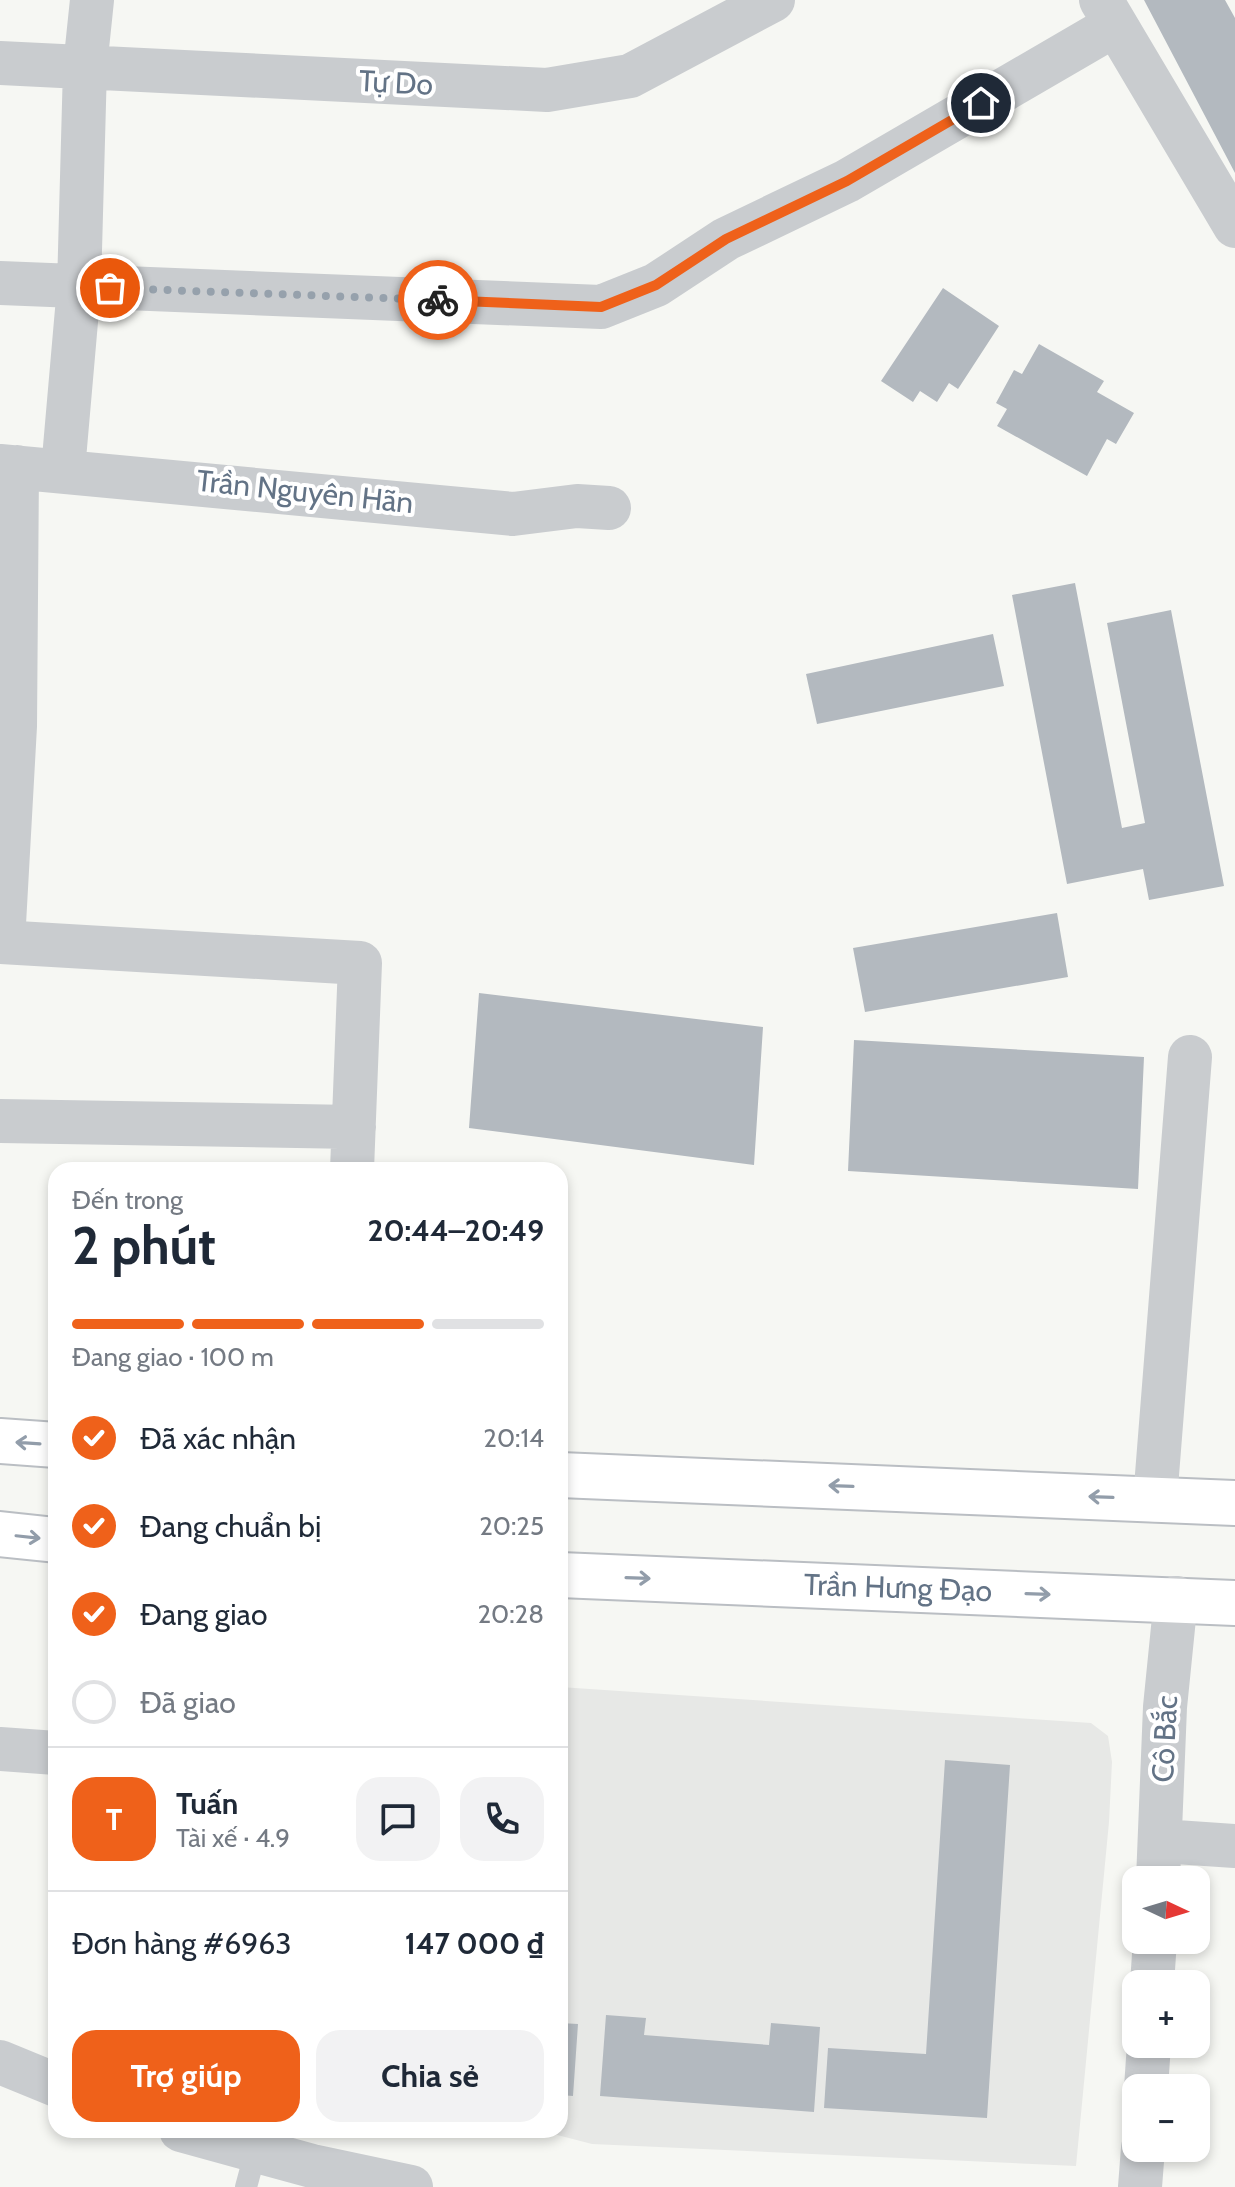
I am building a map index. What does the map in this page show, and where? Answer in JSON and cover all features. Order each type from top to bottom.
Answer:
[{"type":"main road","points":[[0,1441],[48,1444]]},
{"type":"main road","points":[[568,1475],[1235,1503]]},
{"type":"main road","points":[[0,1534],[48,1539]]},
{"type":"main road","name":"Trần Hưng Đạo","points":[[568,1575],[1176,1598],[1235,1603]]},
{"type":"street","points":[[63,470],[79,287],[85,67],[92,0]]},
{"type":"street","name":"Tự Do","points":[[0,63],[547,90],[630,76],[773,0]]},
{"type":"street","points":[[0,283],[601,307],[656,285],[726,239],[847,181],[1108,12],[1235,226]]},
{"type":"street","points":[[8,467],[15,726],[2,942],[360,963],[352,1162]]},
{"type":"street","name":"Trần Nguyên Hãn","points":[[8,467],[513,514],[577,506],[609,508]]},
{"type":"street","points":[[1155,1500],[1190,1057]]},
{"type":"street","points":[[0,1121],[354,1127]]},
{"type":"street","name":"Cô Bắc","points":[[1160,1861],[1165,1707],[1176,1598]]},
{"type":"street","points":[[0,1749],[48,1752]]},
{"type":"street","points":[[1160,1861],[1235,1846]]},
{"type":"street","points":[[0,2062],[48,2082]]},
{"type":"street","points":[[195,2138],[251,2169],[312,2148],[411,2187]]},
{"type":"street","points":[[1140,2187],[1142,2162]]},
{"type":"shaded area","points":[[568,1688],[1091,1723],[1108,1736],[1112,1762],[1109,1822],[1076,2166],[592,2144],[568,2138]]},
{"type":"building","points":[[1144,0],[1225,0],[1235,18],[1235,173]]},
{"type":"building","points":[[943,288],[999,326],[958,389],[949,383],[937,402],[920,391],[913,402],[881,381]]},
{"type":"building","points":[[1039,344],[1104,381],[1097,392],[1134,413],[1116,444],[1107,439],[1087,476],[997,426],[1007,409],[996,403],[1014,370],[1022,374]]},
{"type":"building","points":[[1075,583],[1122,828],[1145,823],[1107,623],[1171,610],[1224,886],[1149,900],[1143,869],[1067,884],[1012,595]]},
{"type":"building","points":[[993,634],[1004,686],[817,724],[806,674]]},
{"type":"building","points":[[1057,913],[1068,977],[865,1012],[853,948]]},
{"type":"building","points":[[479,993],[763,1027],[754,1165],[469,1128]]},
{"type":"building","points":[[854,1040],[1144,1057],[1138,1189],[848,1171]]},
{"type":"building","points":[[945,1760],[1010,1765],[987,2118],[824,2108],[828,2048],[926,2054]]},
{"type":"building","points":[[606,2015],[646,2018],[644,2035],[769,2045],[771,2023],[820,2027],[814,2112],[600,2096]]},
{"type":"building","points":[[568,2023],[578,2024],[573,2096],[568,2096]]},
{"type":"way so far","points":[[110,288],[438,300]]},
{"type":"route","points":[[438,300],[601,307],[656,285],[726,239],[847,181],[981,103]]}]
